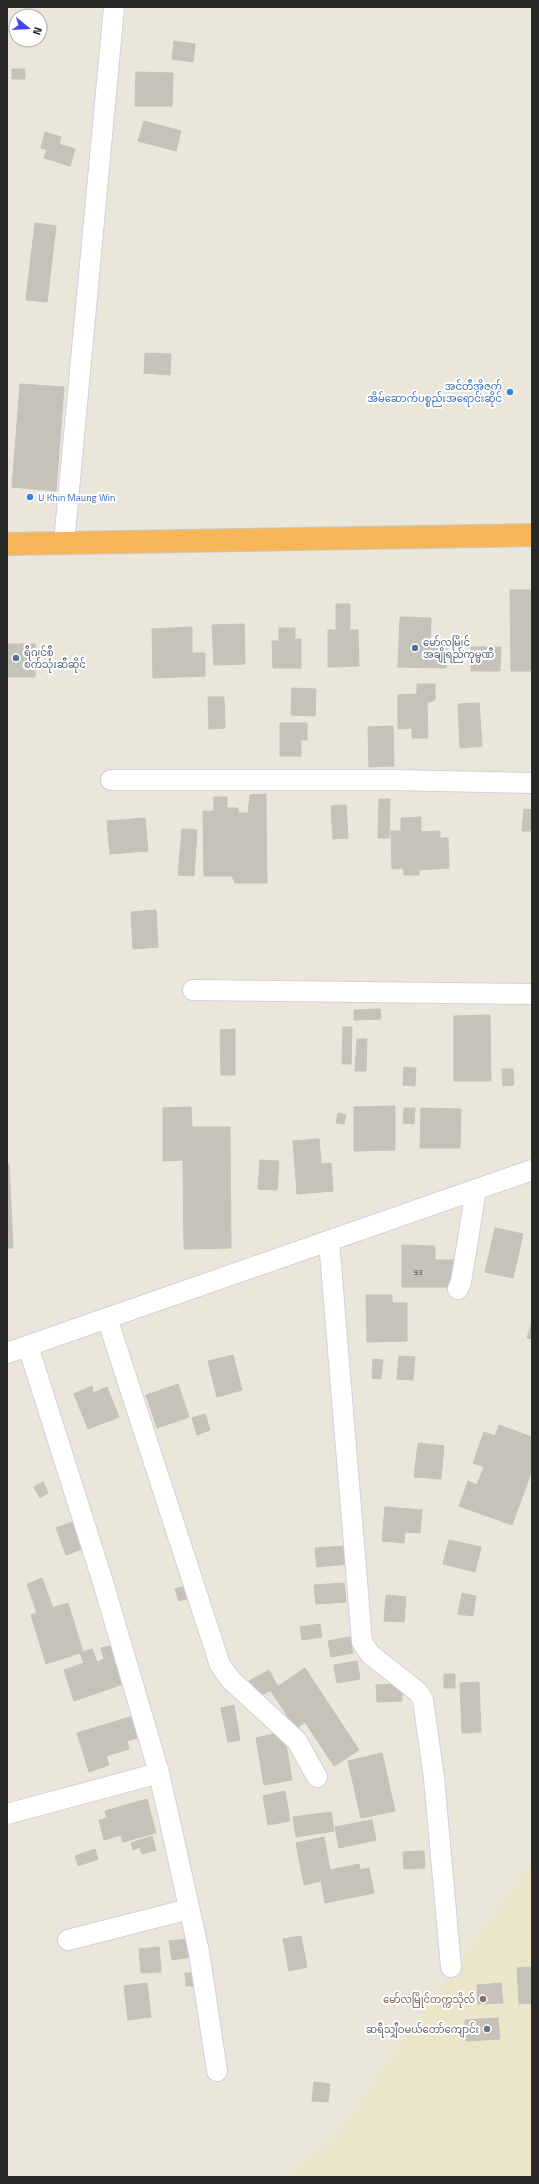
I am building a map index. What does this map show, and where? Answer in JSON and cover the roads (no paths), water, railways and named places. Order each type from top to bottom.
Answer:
[{"type":"highway","points":[[7,544],[532,535]]},
{"type":"street","points":[[64,543],[114,7]]},
{"type":"street","points":[[111,780],[394,780],[532,783]]},
{"type":"street","points":[[193,990],[532,994]]},
{"type":"street","points":[[7,1353],[532,1170]]},
{"type":"street","points":[[458,1289],[462,1282],[476,1190]]},
{"type":"street","points":[[329,1241],[362,1642],[370,1654],[418,1692],[423,1700],[434,1778],[451,1967]]},
{"type":"street","points":[[107,1318],[220,1665],[231,1680],[297,1741],[317,1777]]},
{"type":"street","points":[[28,1346],[102,1579],[159,1773],[199,1952],[217,2072]]},
{"type":"street","points":[[7,1814],[159,1773]]},
{"type":"street","points":[[68,1940],[189,1909]]},
{"type":"place","name":"အင်တီအိုဇက် အိမ်ဆောက်ပစ္စည်းအရောင်းဆိုင်","points":[[510,392]]},
{"type":"place","name":"U Khin Maung Win","points":[[30,497]]},
{"type":"place","name":"မော်လမြိုင် အချိုရည်ကုမ္မဏီ","points":[[415,648]]},
{"type":"place","name":"ရီဂျင်စီ စက်သုံးဆီဆိုင်","points":[[16,658]]},
{"type":"place","name":"မော်လမြိုင်တက္ကသိုလ်","points":[[483,1999]]},
{"type":"place","name":"ဆရီသျှီဝမယ်တော်ကျောင်း","points":[[487,2029]]}]
